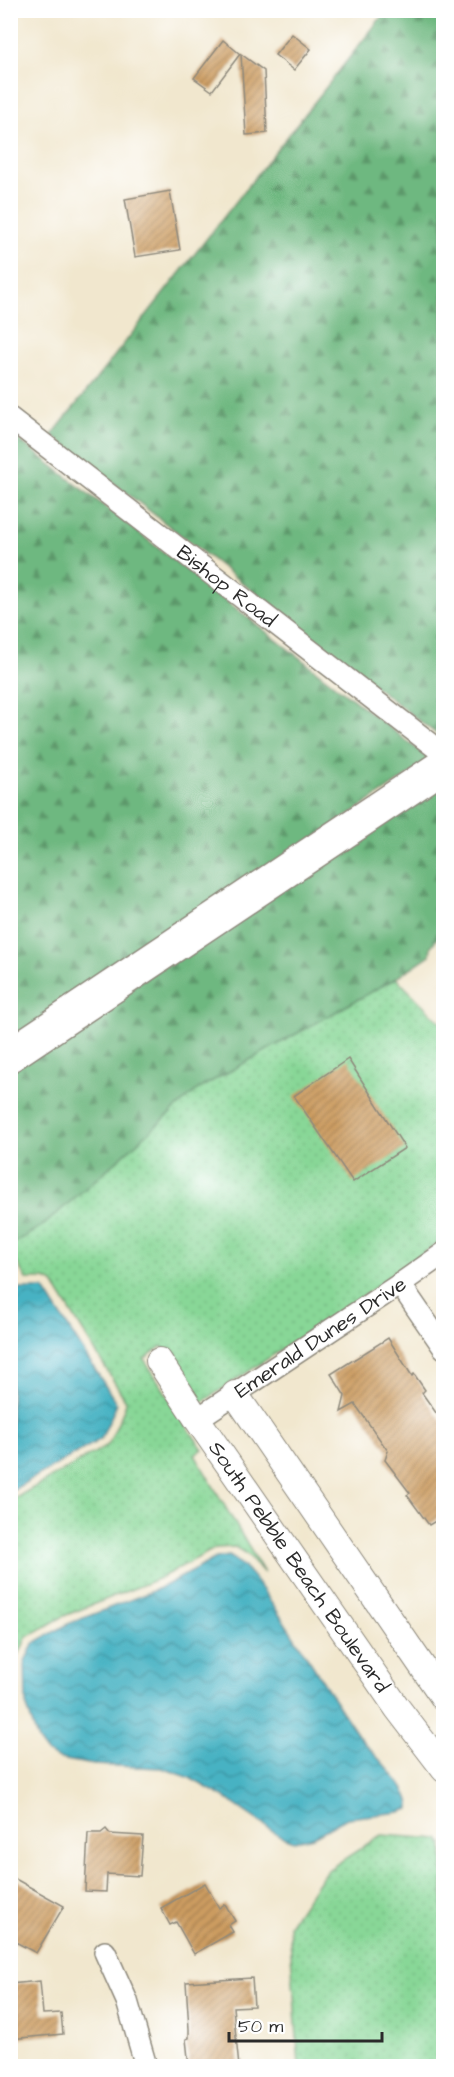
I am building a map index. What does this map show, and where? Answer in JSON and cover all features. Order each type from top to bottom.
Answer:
[{"type":"main road","points":[[10,1055],[444,765]]},
{"type":"street","name":"Bishop Road","points":[[10,417],[444,754]]},
{"type":"street","name":"Emerald Dunes Drive","points":[[196,1419],[444,1253]]},
{"type":"street","points":[[400,1284],[444,1348]]},
{"type":"street","name":"South Pebble Beach Boulevard","points":[[159,1361],[196,1419],[398,1709],[444,1769]]},
{"type":"street","name":"South Pebble Beach Boulevard","points":[[235,1394],[444,1698]]},
{"type":"street","points":[[105,1952],[127,2001],[146,2067]]},
{"type":"green space","points":[[387,10],[443,11],[443,739],[52,435]]},
{"type":"green space","points":[[10,433],[431,760],[10,1042]]},
{"type":"green space","points":[[443,778],[443,932],[431,946],[430,955],[396,978],[198,1089],[45,1224],[11,1245],[11,1068]]},
{"type":"green space","points":[[396,978],[443,1025],[443,1239],[394,1275],[201,1403],[162,1346],[144,1359],[203,1449],[195,1455],[264,1573],[248,1555],[235,1547],[216,1548],[160,1578],[64,1616],[27,1637],[19,1654],[11,1648],[10,1501],[108,1445],[126,1401],[53,1283],[45,1279],[26,1279],[11,1252],[11,1245],[45,1224],[198,1089]]},
{"type":"green space","points":[[381,1835],[439,1839],[443,1844],[443,2066],[299,2066],[289,1925],[326,1871]]},
{"type":"water","points":[[11,1289],[44,1289],[117,1404],[101,1439],[11,1491]]},
{"type":"water","points":[[229,1556],[250,1573],[261,1588],[358,1735],[405,1791],[410,1809],[347,1818],[313,1837],[294,1841],[279,1835],[222,1796],[188,1777],[162,1768],[94,1765],[60,1759],[47,1753],[38,1741],[26,1704],[25,1661],[34,1643],[68,1624],[163,1587],[216,1558]]},
{"type":"building","points":[[292,34],[311,49],[294,70],[275,55]]},
{"type":"building","points":[[223,40],[240,54],[212,91],[194,78]]},
{"type":"building","points":[[241,54],[264,71],[267,133],[246,135]]},
{"type":"building","points":[[170,191],[180,250],[135,257],[125,199]]},
{"type":"building","points":[[348,1059],[405,1148],[353,1182],[294,1096]]},
{"type":"building","points":[[388,1338],[412,1376],[414,1374],[425,1390],[422,1393],[444,1424],[444,1516],[429,1525],[407,1495],[410,1493],[385,1460],[388,1451],[355,1404],[341,1412],[345,1396],[331,1374]]},
{"type":"building","points":[[106,1829],[110,1834],[143,1836],[140,1876],[107,1874],[106,1892],[85,1891],[88,1833],[101,1833]]},
{"type":"building","points":[[10,1876],[64,1906],[36,1953],[10,1939]]},
{"type":"building","points":[[205,1883],[219,1908],[225,1904],[235,1921],[229,1925],[233,1932],[194,1954],[176,1922],[170,1925],[161,1908]]},
{"type":"building","points":[[252,1978],[254,2006],[233,2007],[239,2067],[189,2067],[186,2039],[189,2038],[189,2029],[186,1982]]},
{"type":"building","points":[[40,1981],[43,2014],[61,2013],[63,2034],[10,2039],[10,1984]]}]
